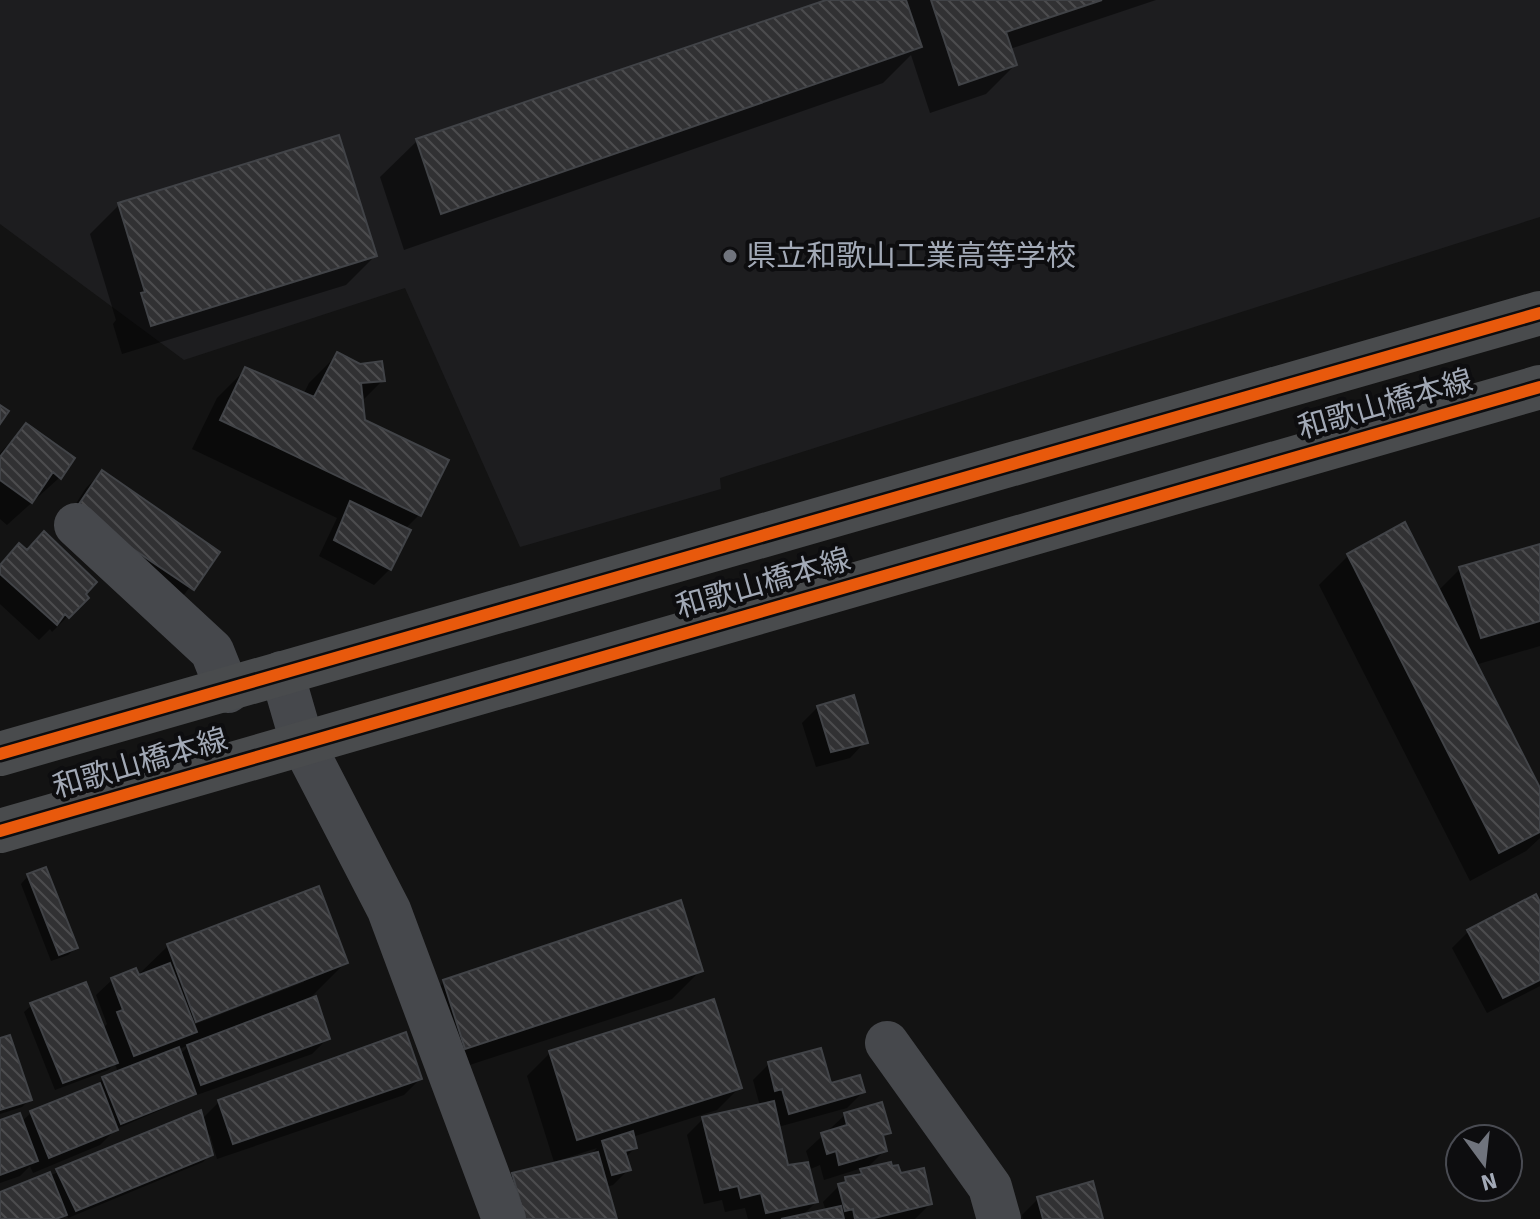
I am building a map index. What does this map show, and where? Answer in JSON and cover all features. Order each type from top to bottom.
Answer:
[{"type":"main road","name":"和歌山橋本線","points":[[0,754],[1540,313]]},
{"type":"main road","name":"和歌山橋本線","points":[[0,831],[1540,387]]},
{"type":"street","points":[[76,525],[212,651],[228,691]]},
{"type":"street","points":[[282,673],[302,742],[389,910],[504,1219]]},
{"type":"street","points":[[887,1043],[990,1187],[999,1219]]},
{"type":"shaded area","name":"県立和歌山工業高等学校","points":[[0,0],[1540,0],[1540,217],[720,478],[721,489],[520,547],[405,288],[184,360],[0,224]]},
{"type":"building","points":[[826,0],[906,0],[922,47],[441,214],[416,139]]},
{"type":"building","points":[[931,0],[1102,0],[1006,32],[1017,65],[959,85]]},
{"type":"building","points":[[339,135],[377,256],[151,326],[141,293],[145,292],[118,203]]},
{"type":"building","points":[[337,352],[360,364],[382,361],[385,381],[361,383],[365,420],[449,460],[421,516],[220,420],[245,367],[314,397]]},
{"type":"building","points":[[0,405],[9,411],[0,424]]},
{"type":"building","points":[[26,423],[75,458],[61,479],[53,472],[32,503],[0,480],[0,457]]},
{"type":"building","points":[[102,470],[220,552],[194,590],[75,510]]},
{"type":"building","points":[[350,501],[411,530],[391,570],[334,540]]},
{"type":"building","points":[[1405,522],[1540,788],[1540,832],[1499,853],[1347,554]]},
{"type":"building","points":[[44,531],[97,582],[86,594],[89,598],[69,618],[65,614],[57,625],[0,574],[0,565],[19,543],[27,550]]},
{"type":"building","points":[[1540,544],[1540,621],[1481,638],[1459,567]]},
{"type":"building","points":[[854,695],[868,743],[831,752],[817,706]]},
{"type":"building","points":[[46,867],[78,948],[59,955],[27,874]]},
{"type":"building","points":[[319,886],[348,963],[196,1022],[167,944]]},
{"type":"building","points":[[1536,894],[1540,902],[1540,980],[1503,998],[1467,930]]},
{"type":"building","points":[[681,900],[703,971],[465,1049],[443,980]]},
{"type":"building","points":[[170,963],[197,1032],[134,1056],[117,1012],[123,1010],[111,978],[136,968],[139,975]]},
{"type":"building","points":[[86,982],[118,1063],[63,1083],[30,1003]]},
{"type":"building","points":[[316,996],[330,1039],[201,1085],[187,1045]]},
{"type":"building","points":[[714,999],[742,1088],[577,1140],[549,1051]]},
{"type":"building","points":[[406,1032],[422,1079],[233,1144],[218,1100]]},
{"type":"building","points":[[10,1035],[32,1100],[0,1110],[0,1038]]},
{"type":"building","points":[[179,1047],[196,1094],[121,1124],[102,1077]]},
{"type":"building","points":[[821,1048],[831,1083],[860,1075],[865,1092],[789,1114],[782,1089],[775,1091],[768,1062]]},
{"type":"building","points":[[100,1083],[118,1130],[49,1158],[30,1111]]},
{"type":"building","points":[[774,1101],[788,1165],[808,1162],[818,1202],[766,1213],[761,1193],[741,1198],[738,1186],[720,1190],[702,1117]]},
{"type":"building","points":[[882,1102],[891,1133],[883,1135],[887,1151],[839,1165],[836,1151],[827,1154],[821,1133],[847,1125],[844,1113]]},
{"type":"building","points":[[201,1110],[213,1155],[76,1211],[56,1169]]},
{"type":"building","points":[[20,1113],[38,1161],[0,1175],[0,1120]]},
{"type":"building","points":[[633,1131],[637,1148],[625,1151],[631,1170],[612,1175],[602,1141]]},
{"type":"building","points":[[598,1152],[617,1219],[525,1219],[512,1173]]},
{"type":"building","points":[[891,1162],[892,1166],[898,1165],[901,1173],[924,1168],[932,1204],[870,1219],[855,1219],[853,1209],[845,1211],[838,1184],[846,1182],[845,1177],[862,1174],[860,1169]]},
{"type":"building","points":[[50,1172],[67,1215],[56,1219],[0,1219],[0,1192]]},
{"type":"building","points":[[1093,1181],[1103,1219],[1043,1219],[1037,1197]]},
{"type":"building","points":[[841,1206],[844,1219],[781,1219]]},
{"type":"cycle path","points":[[0,754],[1540,313]]},
{"type":"cycle path","points":[[0,831],[1540,387]]},
{"type":"place","name":"県立和歌山工業高等学校","points":[[730,256]]}]
